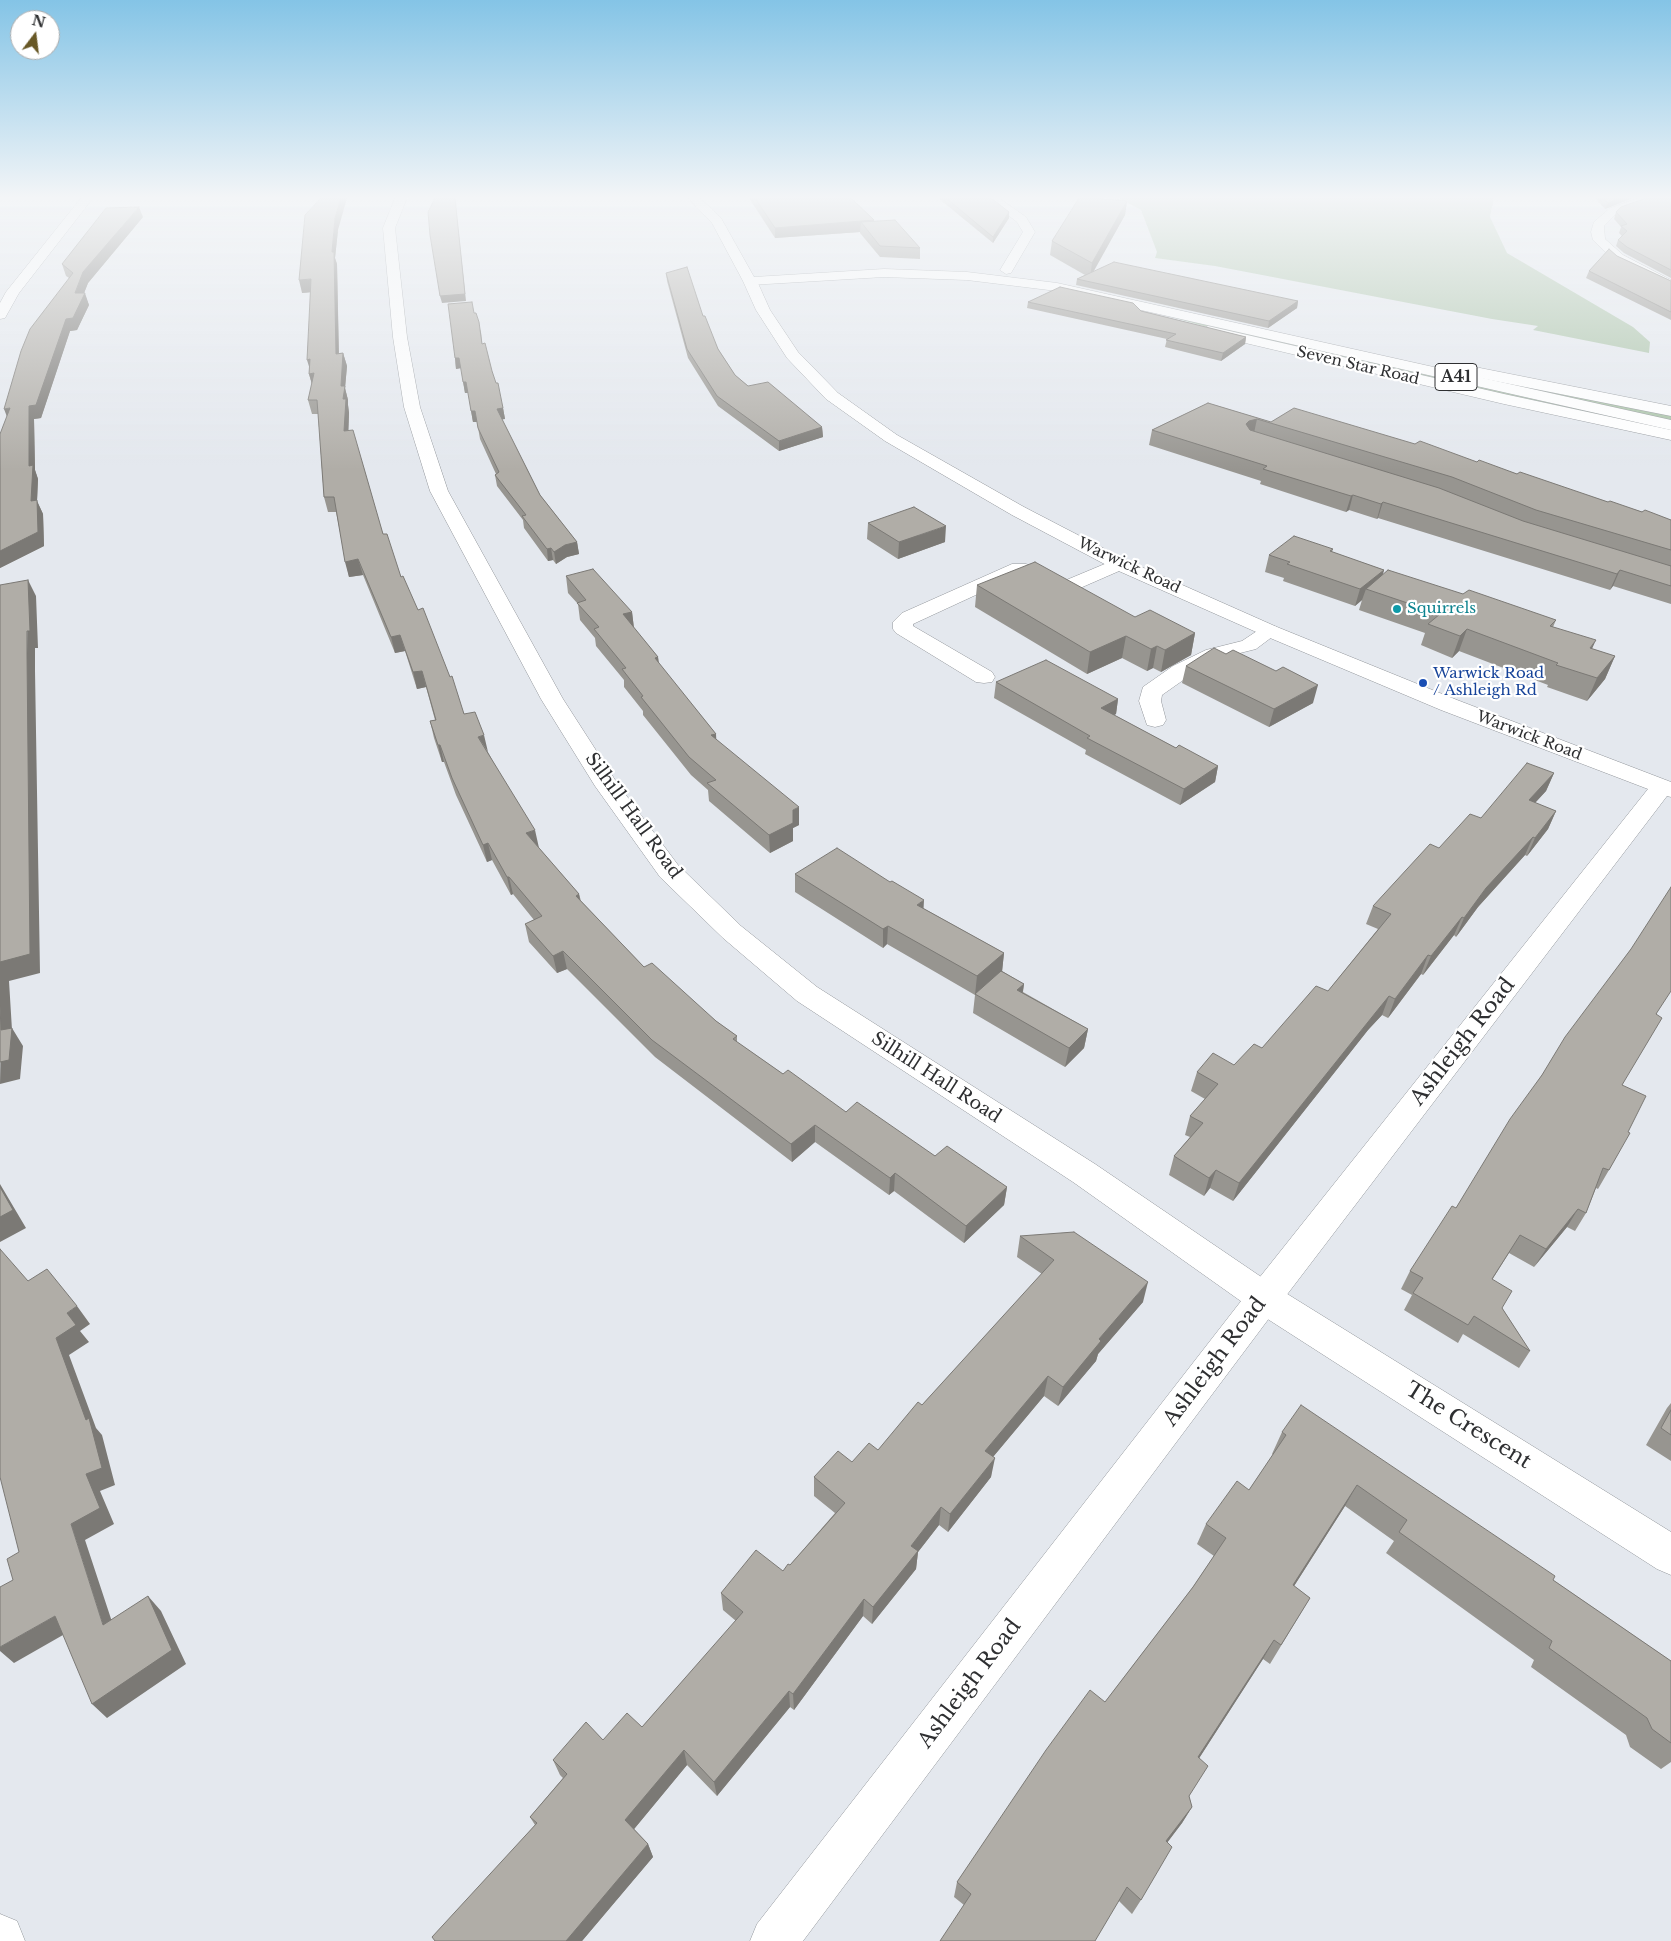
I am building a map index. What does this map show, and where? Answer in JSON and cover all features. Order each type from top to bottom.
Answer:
[{"type":"main road","points":[[0,315],[16,289]]},
{"type":"main road","name":"Silhill Hall Road","points":[[395,289],[400,337],[412,407],[439,490],[552,699],[607,786],[669,870],[732,932],[807,994],[1084,1173],[1264,1298]]},
{"type":"main road","name":"Warwick Road","points":[[753,289],[763,310],[792,354],[827,390],[858,415],[929,462],[1119,564],[1270,631],[1449,705],[1666,788]]},
{"type":"main road","name":"Seven Star Road","points":[[1064,289],[1671,425]]},
{"type":"main road","name":"Seven Star Road","points":[[1142,305],[1141,310],[1145,313],[1207,330],[1504,399],[1671,435]]},
{"type":"main road","name":"Seven Star Road","points":[[1449,376],[1480,373],[1671,411]]},
{"type":"main road","points":[[984,677],[903,628],[903,622],[909,617],[1019,568],[1064,588],[1119,564]]},
{"type":"main road","points":[[1156,720],[1150,701],[1151,692],[1181,671],[1213,654],[1249,645],[1270,631]]},
{"type":"main road","name":"Ashleigh Road","points":[[774,1941],[1264,1298],[1666,788]]},
{"type":"main road","name":"The Crescent","points":[[1264,1298],[1671,1555]]},
{"type":"green space","points":[[1333,289],[1568,289],[1633,327],[1650,342],[1649,353],[1533,330],[1538,326]]},
{"type":"green space","points":[[1154,312],[1671,430],[1671,433],[1207,327]]},
{"type":"green space","points":[[1480,378],[1671,412],[1671,421]]},
{"type":"building","points":[[61,289],[77,289],[75,293],[85,293],[73,318],[66,319],[36,405],[29,406],[29,466],[33,465],[31,501],[37,500],[38,532],[0,551],[0,434],[10,408],[4,409],[21,351],[30,329]]},
{"type":"building","points":[[311,289],[335,289],[336,354],[343,353],[341,386],[345,386],[343,399],[346,399],[344,431],[353,430],[383,534],[387,534],[401,577],[403,576],[418,610],[423,608],[450,677],[452,676],[464,714],[475,712],[484,735],[478,737],[535,830],[526,833],[579,894],[576,896],[644,967],[652,963],[716,1021],[737,1036],[733,1039],[783,1074],[788,1070],[846,1112],[857,1102],[935,1156],[947,1146],[1007,1187],[966,1226],[895,1173],[890,1178],[815,1125],[791,1144],[652,1040],[563,951],[553,956],[525,924],[542,916],[507,877],[488,843],[483,845],[452,778],[440,745],[438,745],[430,721],[436,720],[422,671],[413,672],[400,635],[391,637],[358,559],[345,562],[334,497],[324,497],[317,400],[308,400],[314,373],[309,374],[310,359],[307,360]]},
{"type":"building","points":[[439,289],[464,289],[465,294],[440,296]]},
{"type":"building","points":[[670,289],[694,289],[703,316],[705,316],[718,349],[735,375],[748,386],[768,382],[822,427],[779,441],[717,396],[687,349]]},
{"type":"building","points":[[1057,289],[1067,289],[1133,303],[1141,311],[1246,337],[1223,353],[1166,340],[1176,334],[1028,302]]},
{"type":"building","points":[[1121,289],[1239,289],[1298,301],[1269,321]]},
{"type":"building","points":[[1624,289],[1671,289],[1671,312]]},
{"type":"building","points":[[472,302],[474,313],[476,313],[479,322],[482,344],[485,343],[492,371],[496,383],[498,383],[503,408],[497,409],[540,495],[577,542],[565,545],[554,552],[551,548],[547,549],[522,516],[526,515],[495,475],[499,472],[478,428],[475,411],[471,411],[466,382],[463,382],[459,358],[455,358],[448,304]]},
{"type":"building","points":[[1208,403],[1271,422],[1294,408],[1415,444],[1420,441],[1477,462],[1479,460],[1517,474],[1520,472],[1608,502],[1610,501],[1642,512],[1645,510],[1671,520],[1671,550],[1536,510],[1452,477],[1257,419],[1246,424],[1250,430],[1439,488],[1523,521],[1671,566],[1671,586],[1620,570],[1617,574],[1383,502],[1381,504],[1351,496],[1263,469],[1267,466],[1152,430]]},
{"type":"building","points":[[914,507],[946,526],[899,542],[868,523]]},
{"type":"building","points":[[1294,536],[1333,549],[1330,551],[1384,570],[1360,589],[1287,564],[1290,562],[1269,555]]},
{"type":"building","points":[[1035,562],[1135,617],[1150,610],[1195,633],[1165,650],[1157,646],[1151,649],[1126,636],[1090,652],[977,585]]},
{"type":"building","points":[[593,569],[632,612],[623,614],[658,657],[655,658],[716,734],[711,735],[799,807],[793,810],[793,823],[769,835],[707,783],[716,780],[689,757],[641,697],[643,696],[622,669],[626,668],[594,629],[599,627],[577,603],[586,600],[566,576]]},
{"type":"building","points":[[1388,570],[1463,594],[1469,590],[1556,620],[1550,626],[1596,640],[1590,648],[1615,656],[1597,678],[1556,665],[1558,663],[1467,629],[1460,636],[1428,624],[1440,614],[1366,589]]},
{"type":"building","points":[[28,580],[30,631],[27,631],[27,654],[30,954],[0,962],[0,585]]},
{"type":"building","points":[[1214,648],[1226,654],[1233,650],[1276,671],[1283,667],[1318,685],[1274,709],[1186,666]]},
{"type":"building","points":[[1046,660],[1118,699],[1101,708],[1176,748],[1179,745],[1218,766],[1184,789],[1087,738],[1090,736],[996,682]]},
{"type":"building","points":[[1527,763],[1554,773],[1529,800],[1556,811],[1535,838],[1533,837],[1486,888],[1464,918],[1462,917],[1431,956],[1428,955],[1395,999],[1389,996],[1239,1183],[1216,1170],[1209,1178],[1174,1156],[1203,1123],[1190,1116],[1218,1084],[1197,1072],[1213,1053],[1234,1065],[1254,1044],[1262,1048],[1316,986],[1328,991],[1391,914],[1373,906],[1430,844],[1439,848],[1470,814],[1481,818]]},
{"type":"building","points":[[837,848],[890,882],[892,881],[924,900],[917,905],[1004,953],[977,976],[888,926],[883,929],[795,874]]},
{"type":"building","points":[[1671,887],[1671,991],[1656,1014],[1662,1018],[1622,1085],[1646,1096],[1628,1132],[1630,1133],[1609,1170],[1603,1168],[1586,1213],[1578,1209],[1546,1249],[1520,1235],[1492,1279],[1512,1291],[1502,1308],[1530,1351],[1474,1316],[1468,1325],[1413,1293],[1423,1278],[1410,1271],[1452,1206],[1456,1208],[1510,1119],[1542,1075],[1565,1037],[1631,949]]},
{"type":"building","points":[[1001,971],[1024,984],[1017,990],[1088,1029],[1069,1048],[975,994]]},
{"type":"building","points":[[0,1006],[1,1030],[12,1028],[9,1060],[0,1062]]},
{"type":"building","points":[[0,1187],[13,1210],[0,1217]]},
{"type":"building","points":[[1074,1232],[1148,1282],[1099,1339],[1101,1341],[1063,1387],[1048,1376],[985,1451],[995,1458],[950,1514],[941,1507],[911,1546],[918,1551],[873,1607],[864,1599],[793,1694],[789,1691],[714,1782],[684,1750],[625,1820],[648,1844],[566,1941],[435,1941],[432,1937],[537,1823],[530,1817],[567,1774],[553,1760],[586,1722],[603,1740],[627,1713],[642,1727],[743,1612],[721,1593],[756,1550],[783,1571],[845,1503],[814,1477],[838,1451],[852,1462],[869,1443],[878,1450],[918,1402],[922,1405],[1054,1260],[1020,1236]]},
{"type":"building","points":[[0,1249],[28,1281],[47,1269],[77,1306],[67,1313],[76,1325],[56,1338],[86,1420],[89,1418],[102,1468],[86,1474],[100,1508],[71,1524],[103,1625],[148,1596],[172,1650],[92,1704],[55,1616],[0,1647],[0,1587],[13,1580],[7,1559],[19,1552],[0,1477]]},
{"type":"building","points":[[1301,1405],[1555,1576],[1553,1580],[1671,1661],[1671,1743],[1652,1729],[1647,1718],[1549,1648],[1552,1641],[1399,1532],[1407,1520],[1357,1485],[1293,1585],[1310,1598],[1281,1645],[1274,1640],[1198,1757],[1208,1766],[1189,1796],[1192,1807],[1166,1841],[1172,1847],[1141,1900],[1127,1887],[1095,1941],[940,1941],[971,1894],[957,1882],[1046,1750],[1090,1690],[1105,1702],[1193,1587],[1226,1538],[1206,1524],[1237,1481],[1249,1490],[1286,1435],[1282,1432]]},
{"type":"building","points":[[1671,1410],[1671,1435],[1661,1428]]},
{"type":"place","name":"Squirrels","points":[[1397,609]]},
{"type":"place","name":"Warwick Road / Ashleigh Rd","points":[[1423,683]]}]
